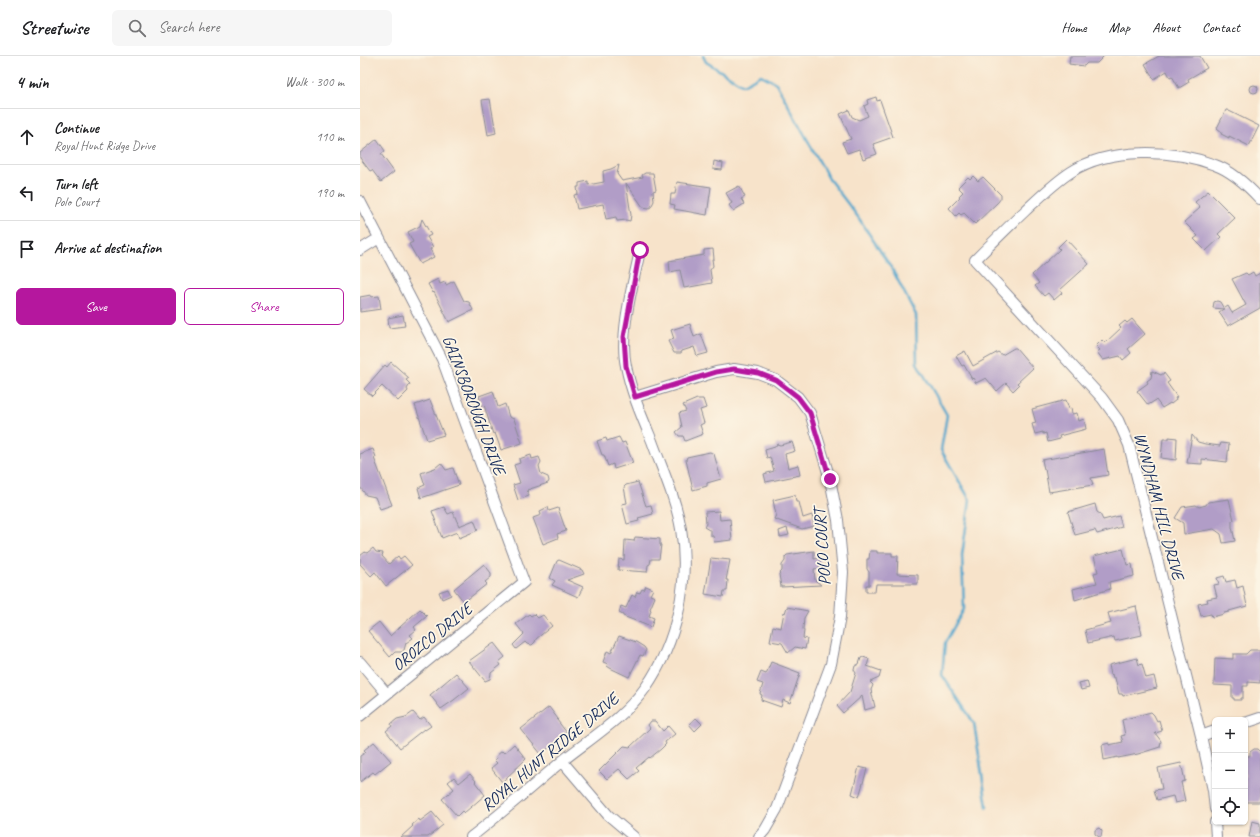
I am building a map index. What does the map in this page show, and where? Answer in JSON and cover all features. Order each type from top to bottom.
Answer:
[{"type":"street","name":"WYNDHAM HILL DRIVE","points":[[1213,789],[1129,445],[1118,420],[1102,398],[975,260],[1050,187],[1072,171],[1096,160],[1115,155],[1137,153],[1164,154],[1194,158],[1216,165],[1235,176],[1254,192],[1260,200]]},
{"type":"street","name":"GAINSBOROUGH DRIVE","points":[[360,201],[442,359],[524,582]]},
{"type":"street","points":[[360,250],[379,238]]},
{"type":"street","name":"ROYAL HUNT RIDGE DRIVE","points":[[472,837],[562,762],[611,724],[632,703],[646,686],[661,661],[672,635],[684,578],[684,551],[681,529],[671,494],[635,397],[626,366],[624,337],[640,250]]},
{"type":"street","name":"POLO COURT","points":[[635,397],[716,372],[734,369],[758,373],[776,380],[798,397],[810,413],[830,479],[838,520],[843,572],[840,617],[831,664],[777,809],[765,830],[759,837]]},
{"type":"street","name":"OROZCO DRIVE","points":[[360,716],[524,582]]},
{"type":"street","points":[[360,662],[387,694]]},
{"type":"street","points":[[1248,722],[1260,718]]},
{"type":"street","points":[[1201,736],[1212,733]]},
{"type":"street","points":[[562,762],[608,815],[634,837]]},
{"type":"street","points":[[1215,825],[1216,837]]},
{"type":"building","points":[[1070,56],[1104,56],[1097,63],[1087,63],[1084,66],[1069,64]]},
{"type":"building","points":[[1159,56],[1200,56],[1207,68],[1188,79],[1189,82],[1179,88],[1172,76],[1170,77],[1167,71],[1154,79],[1145,64]]},
{"type":"building","points":[[1254,85],[1257,86],[1257,92],[1254,93],[1251,92],[1250,89],[1251,86]]},
{"type":"building","points":[[876,97],[877,101],[880,100],[893,137],[873,144],[877,154],[863,159],[859,149],[847,153],[842,142],[851,139],[840,114],[849,110],[852,117],[859,120],[868,116],[864,106],[868,104],[867,100]]},
{"type":"building","points":[[490,99],[496,133],[488,135],[482,100]]},
{"type":"building","points":[[1226,110],[1259,126],[1249,146],[1229,136],[1229,138],[1221,134],[1222,132],[1217,128]]},
{"type":"building","points":[[377,139],[385,151],[381,154],[394,172],[381,182],[360,158],[360,153]]},
{"type":"building","points":[[714,161],[723,163],[722,170],[713,169]]},
{"type":"building","points":[[619,165],[617,174],[622,181],[643,177],[642,175],[645,173],[653,173],[656,190],[653,191],[654,201],[651,207],[643,207],[626,183],[631,215],[630,221],[617,221],[616,217],[606,219],[603,204],[577,209],[574,195],[578,194],[577,187],[579,187],[579,183],[588,181],[588,185],[604,182],[603,171]]},
{"type":"building","points":[[973,176],[978,181],[983,177],[1001,195],[998,202],[975,224],[964,213],[961,215],[959,213],[956,216],[949,208],[963,192],[958,187],[968,177],[970,179]]},
{"type":"building","points":[[677,182],[711,187],[707,215],[674,209],[675,205],[670,204],[671,194],[675,194]]},
{"type":"building","points":[[739,186],[745,197],[741,199],[744,204],[733,211],[729,205],[732,203],[726,193]]},
{"type":"building","points":[[1208,191],[1235,218],[1218,234],[1221,237],[1206,251],[1194,239],[1198,236],[1184,222],[1200,208],[1195,202]]},
{"type":"building","points":[[422,219],[431,235],[427,237],[433,247],[430,249],[434,257],[420,264],[409,244],[413,242],[408,232],[420,226]]},
{"type":"building","points":[[1066,239],[1089,264],[1060,290],[1062,293],[1054,300],[1048,293],[1044,296],[1035,286],[1039,283],[1032,275],[1060,249],[1058,247]]},
{"type":"building","points":[[713,249],[713,266],[710,270],[712,283],[684,288],[680,270],[670,272],[669,261],[704,255],[704,250]]},
{"type":"building","points":[[1253,272],[1255,276],[1260,273],[1260,308],[1228,326],[1219,312],[1228,306],[1232,313],[1246,305],[1232,279],[1246,273],[1248,275]]},
{"type":"building","points":[[438,279],[440,284],[445,282],[446,285],[454,281],[464,301],[469,302],[473,310],[449,322],[434,292],[433,293],[428,284]]},
{"type":"building","points":[[371,295],[371,297],[379,296],[381,309],[360,312],[360,297]]},
{"type":"building","points":[[1214,302],[1220,302],[1224,309],[1213,308]]},
{"type":"building","points":[[403,315],[405,326],[389,328],[388,318]]},
{"type":"building","points":[[1132,319],[1145,334],[1128,349],[1131,353],[1123,360],[1120,356],[1103,360],[1097,352],[1100,350],[1096,346],[1102,340],[1105,343],[1121,328],[1119,326],[1125,321],[1127,323]]},
{"type":"building","points":[[690,324],[694,337],[701,334],[708,353],[697,356],[694,347],[682,351],[681,353],[674,353],[668,341],[674,339],[671,330]]},
{"type":"building","points":[[1016,348],[1033,368],[1017,383],[1019,385],[1013,391],[1006,383],[997,391],[986,378],[976,383],[956,356],[965,351],[973,366],[998,352],[1002,355]]},
{"type":"building","points":[[391,362],[409,378],[406,380],[410,384],[407,389],[408,391],[398,401],[382,386],[372,396],[364,389],[385,365],[387,367]]},
{"type":"building","points":[[1152,371],[1161,375],[1164,373],[1170,381],[1167,383],[1177,397],[1171,404],[1170,403],[1162,408],[1156,400],[1148,405],[1137,391],[1148,383],[1147,381],[1151,378]]},
{"type":"building","points":[[493,391],[498,407],[505,404],[509,417],[514,419],[522,443],[501,450],[495,433],[493,434],[484,405],[482,406],[479,396]]},
{"type":"building","points":[[697,399],[703,399],[706,408],[700,410],[704,423],[700,425],[703,434],[685,441],[683,436],[679,436],[676,432],[682,427],[679,413],[686,411],[683,405]]},
{"type":"building","points":[[430,400],[444,435],[427,440],[415,405]]},
{"type":"building","points":[[1066,400],[1069,409],[1071,408],[1072,414],[1077,413],[1079,421],[1084,419],[1086,429],[1059,436],[1060,439],[1048,442],[1046,433],[1043,434],[1043,432],[1035,434],[1032,424],[1036,423],[1032,409]]},
{"type":"building","points":[[1192,435],[1198,442],[1205,444],[1220,446],[1221,443],[1229,444],[1227,462],[1202,459],[1202,464],[1187,463]]},
{"type":"building","points":[[619,437],[622,443],[625,442],[633,463],[614,469],[613,464],[608,466],[597,441],[606,438],[607,441]]},
{"type":"building","points":[[1169,437],[1177,438],[1176,460],[1161,458],[1163,439],[1169,439]]},
{"type":"building","points":[[792,442],[795,451],[785,454],[788,468],[798,465],[800,475],[766,482],[764,474],[774,471],[770,457],[767,458],[765,450],[775,447],[777,444],[780,445]]},
{"type":"building","points":[[373,449],[376,457],[374,458],[392,505],[380,509],[375,497],[366,495],[360,487],[360,454]]},
{"type":"building","points":[[1104,449],[1108,475],[1091,478],[1093,485],[1049,492],[1042,460]]},
{"type":"building","points":[[710,452],[714,454],[721,479],[707,483],[707,486],[693,490],[686,460],[687,457]]},
{"type":"building","points":[[531,455],[532,459],[539,457],[541,462],[539,466],[541,474],[548,477],[549,481],[548,483],[527,490],[529,496],[518,500],[513,485],[520,483],[514,465],[520,463],[519,459]]},
{"type":"building","points":[[441,463],[446,470],[453,468],[459,485],[421,498],[418,488],[425,485],[421,473],[435,468]]},
{"type":"building","points":[[638,482],[646,506],[651,505],[653,514],[638,518],[639,521],[627,524],[622,504],[627,503],[624,487],[626,485]]},
{"type":"building","points":[[795,495],[796,502],[799,502],[803,518],[812,515],[814,526],[802,529],[774,519],[776,515],[773,500]]},
{"type":"building","points":[[1229,499],[1234,520],[1232,521],[1232,527],[1235,541],[1223,543],[1221,534],[1214,529],[1184,534],[1183,523],[1175,518],[1182,507],[1196,505],[1199,507],[1206,505],[1208,502]]},
{"type":"building","points":[[1095,504],[1097,512],[1103,520],[1119,516],[1122,527],[1097,534],[1095,530],[1075,535],[1068,512]]},
{"type":"building","points":[[444,507],[448,514],[453,512],[459,526],[474,520],[478,530],[459,538],[457,532],[442,538],[432,511]]},
{"type":"building","points":[[548,507],[549,511],[558,508],[566,531],[557,534],[558,538],[543,544],[533,518],[541,515],[540,511]]},
{"type":"building","points":[[719,511],[720,520],[730,519],[732,540],[714,542],[713,536],[711,536],[711,530],[704,527],[706,524],[705,512]]},
{"type":"building","points":[[787,528],[789,535],[780,537],[779,531]]},
{"type":"building","points":[[635,537],[660,539],[661,545],[659,559],[651,559],[647,572],[618,570],[619,559],[624,560],[625,540],[634,541]]},
{"type":"building","points":[[373,548],[376,552],[383,553],[382,556],[389,564],[398,556],[400,559],[404,556],[412,565],[386,586],[375,572],[371,576],[360,564],[360,556]]},
{"type":"building","points":[[1123,549],[1127,565],[1132,564],[1134,576],[1109,582],[1110,589],[1075,600],[1073,589],[1097,583],[1094,573],[1098,572],[1094,556]]},
{"type":"building","points":[[814,551],[814,559],[820,558],[820,568],[814,569],[815,580],[821,585],[781,587],[779,574],[782,571],[782,565],[785,561],[785,557],[787,555]]},
{"type":"building","points":[[870,551],[877,551],[877,553],[892,553],[892,556],[898,556],[897,574],[918,575],[918,584],[876,584],[875,592],[866,592],[866,585],[869,585],[867,559],[869,559]]},
{"type":"building","points":[[711,558],[730,560],[726,580],[728,580],[727,591],[724,591],[723,597],[705,594]]},
{"type":"building","points":[[559,560],[582,570],[584,574],[567,580],[583,587],[578,597],[552,585],[555,581],[550,578],[557,561]]},
{"type":"building","points":[[484,564],[491,573],[491,577],[485,582],[487,584],[464,602],[454,589]]},
{"type":"building","points":[[1224,576],[1226,582],[1235,580],[1237,588],[1243,586],[1247,606],[1212,617],[1211,614],[1201,616],[1198,604],[1208,602],[1207,599],[1217,597],[1214,585],[1219,584],[1217,578]]},
{"type":"building","points":[[646,586],[653,589],[650,595],[655,597],[649,616],[654,618],[651,627],[619,613],[621,606],[626,608],[632,595],[635,597],[637,592],[640,593]]},
{"type":"building","points":[[448,589],[451,595],[442,599],[439,592]]},
{"type":"building","points":[[1136,606],[1142,635],[1115,641],[1114,637],[1088,643],[1085,630],[1111,623],[1108,613]]},
{"type":"building","points":[[787,607],[808,611],[804,618],[803,629],[803,638],[807,639],[805,649],[795,647],[788,653],[782,643],[770,641],[773,626],[781,628],[784,612],[785,613]]},
{"type":"building","points":[[420,609],[427,616],[414,627],[416,630],[410,635],[413,638],[406,643],[404,650],[402,652],[395,652],[390,657],[368,631],[379,622],[390,636]]},
{"type":"building","points":[[529,614],[531,616],[534,614],[538,618],[543,615],[552,626],[536,639],[532,645],[525,642],[516,649],[513,645],[524,634],[516,624]]},
{"type":"building","points":[[619,636],[636,642],[646,650],[643,656],[640,655],[629,677],[610,668],[607,666],[608,664],[603,662],[607,651],[611,653]]},
{"type":"building","points":[[494,643],[505,657],[499,662],[501,665],[491,673],[490,679],[485,681],[469,661]]},
{"type":"building","points":[[1250,650],[1260,650],[1260,683],[1248,682],[1248,686],[1243,686],[1243,698],[1241,698],[1241,700],[1234,700],[1234,698],[1232,698],[1232,686],[1214,685],[1215,658],[1233,659],[1233,654],[1246,654]]},
{"type":"building","points":[[863,657],[869,659],[867,666],[881,671],[879,678],[870,682],[873,685],[871,690],[875,707],[865,710],[862,696],[843,713],[837,706],[850,692],[856,673],[854,670],[855,666],[859,664],[861,658]]},
{"type":"building","points":[[1137,658],[1139,665],[1142,664],[1146,678],[1154,676],[1157,688],[1123,696],[1122,694],[1119,694],[1115,678],[1113,678],[1112,674],[1111,675],[1109,665]]},
{"type":"building","points":[[771,662],[800,673],[790,703],[783,700],[781,707],[761,700],[762,695],[760,694],[763,684],[757,682],[761,672],[766,674]]},
{"type":"building","points":[[456,673],[469,688],[441,709],[430,695]]},
{"type":"building","points":[[1087,681],[1089,688],[1081,690],[1079,683]]},
{"type":"building","points":[[549,707],[567,733],[541,754],[521,729]]},
{"type":"building","points":[[413,712],[420,720],[424,717],[431,726],[425,730],[424,729],[400,748],[386,731],[397,719],[406,717]]},
{"type":"building","points":[[1151,712],[1157,721],[1159,720],[1162,731],[1155,733],[1161,741],[1160,747],[1138,754],[1104,760],[1102,745],[1123,742],[1121,736],[1125,735],[1122,720]]},
{"type":"building","points":[[696,718],[702,724],[695,731],[689,724]]},
{"type":"building","points":[[651,721],[655,721],[663,731],[668,726],[675,734],[665,742],[666,744],[661,749],[636,768],[639,771],[629,779],[619,769],[607,779],[599,771],[624,746],[630,747],[650,728],[648,725]]},
{"type":"building","points":[[374,742],[391,761],[375,774],[373,772],[360,782],[360,756],[366,752],[364,750]]},
{"type":"building","points":[[514,744],[526,759],[502,782],[491,768],[497,763],[494,760],[497,758],[496,756],[502,751],[504,753]]},
{"type":"building","points":[[1257,749],[1260,752],[1260,802],[1248,802],[1248,756],[1250,756],[1250,752]]},
{"type":"building","points":[[1181,763],[1185,781],[1181,782],[1185,801],[1175,803],[1173,796],[1157,800],[1154,790],[1162,789],[1158,768]]},
{"type":"building","points":[[859,767],[867,769],[859,797],[852,794]]},
{"type":"building","points":[[470,774],[485,795],[464,813],[462,811],[457,816],[442,799],[454,789],[448,782],[454,777],[459,783]]},
{"type":"building","points":[[432,812],[443,825],[428,837],[401,837],[419,819],[420,821]]},
{"type":"building","points":[[1252,821],[1260,823],[1260,837],[1249,837]]},
{"type":"building","points":[[1099,828],[1102,831],[1101,837],[1095,834],[1095,830]]},
{"type":"waterway","points":[[703,56],[706,62],[743,85],[761,75],[776,83],[829,179],[858,217],[892,269],[916,315],[917,363],[947,415],[941,450],[970,500],[962,555],[964,609],[945,643],[942,675],[974,723],[987,807]]},
{"type":"route","points":[[640,250],[624,337],[626,366],[635,397],[716,372],[734,369],[758,373],[776,380],[798,397],[810,413],[830,479]]}]
